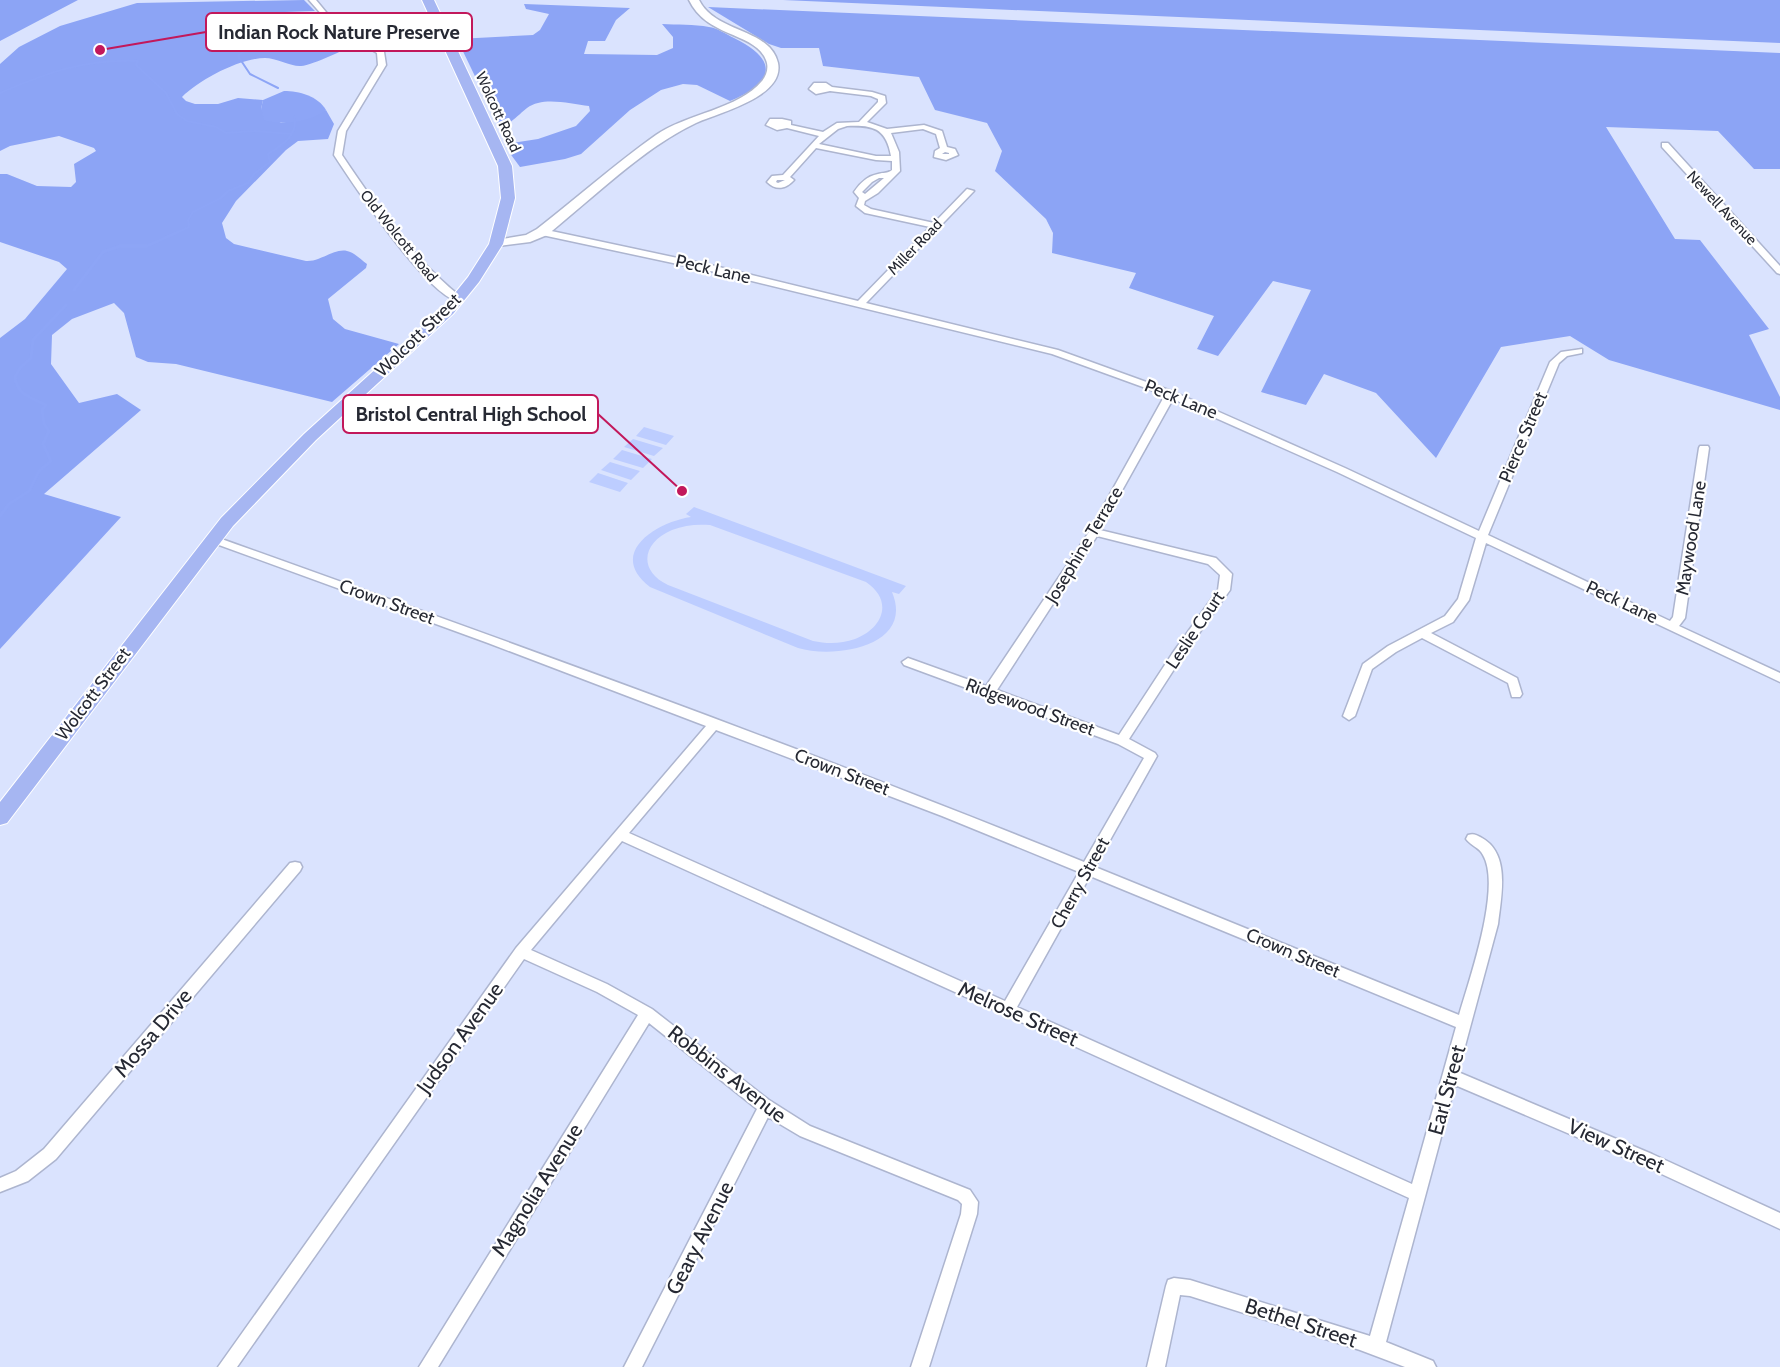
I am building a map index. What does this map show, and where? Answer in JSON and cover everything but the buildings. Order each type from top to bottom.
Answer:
[{"type":"main road","name":"Wolcott Road","points":[[428,0],[505,166],[508,198],[496,244]]},
{"type":"main road","points":[[496,244],[530,238],[542,232],[661,137],[747,99],[767,83],[773,73],[774,64],[769,53],[759,44],[702,15],[694,0]]},
{"type":"main road","name":"Wolcott Street","points":[[0,817],[212,539],[272,473],[434,324],[458,299],[496,244]]},
{"type":"street","name":"Old Wolcott Road","points":[[312,0],[333,24],[380,52],[382,65],[342,131],[338,155],[380,217],[440,286],[458,299]]},
{"type":"street","points":[[830,90],[872,94],[882,98],[882,103],[861,124]]},
{"type":"street","points":[[784,177],[826,135],[841,125],[861,124],[885,131],[932,129],[939,133],[944,149]]},
{"type":"street","points":[[787,126],[826,135]]},
{"type":"street","points":[[885,131],[896,159],[896,171],[859,205],[866,210],[936,226]]},
{"type":"street","name":"Newell Avenue","points":[[1665,145],[1780,271]]},
{"type":"street","points":[[815,146],[874,158],[896,159]]},
{"type":"street","points":[[864,198],[858,194],[859,190],[871,178],[882,175],[892,176]]},
{"type":"street","name":"Miller Road","points":[[861,303],[969,191]]},
{"type":"street","name":"Peck Lane","points":[[542,232],[861,303],[1055,352],[1225,416],[1780,678]]},
{"type":"street","name":"Pierce Street","points":[[1349,716],[1367,667],[1392,649],[1449,619],[1463,600],[1482,537],[1555,362],[1564,354],[1579,351]]},
{"type":"street","name":"Josephine Terrace","points":[[989,692],[1094,532],[1171,394]]},
{"type":"street","name":"Maywood Lane","points":[[1673,626],[1679,618],[1704,448]]},
{"type":"street","name":"Leslie Court","points":[[1094,532],[1212,561],[1226,574],[1224,590],[1176,657],[1122,741]]},
{"type":"street","name":"Crown Street","points":[[212,539],[492,640],[896,792],[1464,1024]]},
{"type":"street","points":[[1423,634],[1513,681],[1516,694]]},
{"type":"street","name":"Ridgewood Street","points":[[908,662],[1122,741],[1151,756]]},
{"type":"street","name":"Judson Avenue","points":[[226,1367],[521,951],[714,724]]},
{"type":"street","name":"Cherry Street","points":[[1008,1009],[1151,756]]},
{"type":"street","name":"Melrose Street","points":[[619,834],[1418,1194]]},
{"type":"street","name":"Earl Street","points":[[1376,1347],[1491,924],[1495,881],[1490,851],[1473,838]]},
{"type":"street","name":"Mossa Drive","points":[[0,1185],[22,1176],[50,1154],[295,867]]},
{"type":"street","name":"Robbins Avenue","points":[[521,951],[589,981],[647,1013],[765,1108],[805,1131],[964,1195],[970,1202],[965,1227],[920,1367]]},
{"type":"street","name":"Magnolia Avenue","points":[[428,1367],[647,1013]]},
{"type":"street","name":"View Street","points":[[1451,1076],[1646,1159],[1780,1221]]},
{"type":"street","name":"Geary Avenue","points":[[633,1367],[765,1108]]},
{"type":"street","name":"Bethel Street","points":[[1156,1367],[1174,1286],[1190,1288],[1376,1347],[1427,1367]]},
{"type":"shaded area","points":[[0,0],[78,0],[0,41]]},
{"type":"shaded area","points":[[304,0],[315,11],[285,12],[265,21],[265,26],[294,33],[339,33],[358,44],[301,66],[265,58],[244,62],[209,77],[182,97],[195,104],[218,104],[238,98],[263,100],[261,109],[281,123],[306,118],[326,110],[334,124],[328,139],[298,141],[286,150],[236,201],[222,223],[226,238],[234,244],[306,261],[337,251],[352,253],[367,264],[366,268],[328,299],[333,319],[345,329],[399,344],[332,402],[176,364],[148,362],[136,357],[124,313],[114,303],[72,319],[52,335],[51,364],[79,403],[117,394],[141,410],[44,494],[121,517],[0,649],[0,338],[25,319],[67,269],[59,262],[0,242],[0,174],[7,174],[37,186],[71,187],[76,182],[74,164],[96,151],[94,148],[59,136],[10,146],[0,151],[0,64],[19,47],[60,26],[137,3]]},
{"type":"shaded area","points":[[783,0],[1780,0],[1780,43]]},
{"type":"shaded area","points":[[524,4],[630,8],[616,20],[605,41],[588,41],[584,54],[657,55],[673,48],[673,37],[662,24],[697,25],[718,30],[749,46],[759,55],[766,71],[756,87],[730,101],[697,85],[683,84],[661,90],[630,110],[581,154],[520,167],[509,152],[512,143],[538,139],[576,126],[590,111],[589,106],[541,102],[533,104],[500,128],[457,39],[533,35],[540,30],[549,14],[526,9]]},
{"type":"shaded area","points":[[708,7],[1780,53],[1780,169],[1754,169],[1718,131],[1606,127],[1675,239],[1700,240],[1769,329],[1749,335],[1780,397],[1780,410],[1609,360],[1570,336],[1501,347],[1436,458],[1376,393],[1324,374],[1306,405],[1261,392],[1311,290],[1273,281],[1218,356],[1197,349],[1214,316],[1129,288],[1136,273],[1052,253],[1053,233],[1046,219],[995,171],[1002,151],[987,123],[935,110],[919,77],[823,66],[819,48],[781,48],[769,44]]},
{"type":"shaded area","points":[[284,91],[308,95],[323,105],[326,110],[296,122],[279,123],[264,120],[261,109],[263,100]]},
{"type":"shaded area","points":[[644,427],[674,436],[666,445],[636,436]]},
{"type":"shaded area","points":[[633,439],[663,448],[654,456],[624,447]]},
{"type":"shaded area","points":[[622,450],[652,459],[643,468],[613,459]]},
{"type":"shaded area","points":[[610,462],[640,471],[631,480],[601,470]]},
{"type":"shaded area","points":[[598,473],[628,483],[620,492],[589,482]]},
{"type":"shaded area","points":[[694,507],[906,586],[899,594],[892,592],[896,611],[892,626],[882,637],[867,645],[850,650],[813,651],[798,648],[650,587],[638,574],[633,562],[635,551],[641,541],[651,532],[664,525],[691,517],[686,514]],"holes":[[[710,525],[866,582],[875,589],[880,597],[882,614],[878,621],[865,634],[855,639],[839,643],[824,643],[813,641],[668,585],[651,572],[648,556],[650,549],[662,535],[681,527]]]},
{"type":"waterway","points":[[274,25],[250,35],[251,39],[239,44],[244,51],[238,56],[250,74],[278,88]]},
{"type":"waterway","points":[[0,93],[67,68],[101,62],[138,61],[136,65],[166,93],[177,114],[187,121],[216,127],[226,133],[255,131],[290,134]]},
{"type":"waterway","points":[[174,234],[189,227],[188,220],[193,212],[221,198],[228,191],[248,183],[254,174],[270,162],[268,154],[292,134],[294,116]]},
{"type":"waterway","points":[[74,290],[103,252],[120,246],[147,246],[178,232]]},
{"type":"waterway","points":[[0,516],[9,504],[29,491],[39,471],[51,461],[43,444],[49,431],[44,424],[42,410],[46,405],[22,392],[15,377],[20,368],[31,358],[33,340],[66,305]]},
{"type":"place","name":"Indian Rock Nature Preserve","points":[[100,50]]},
{"type":"place","name":"Bristol Central High School","points":[[682,491]]}]
